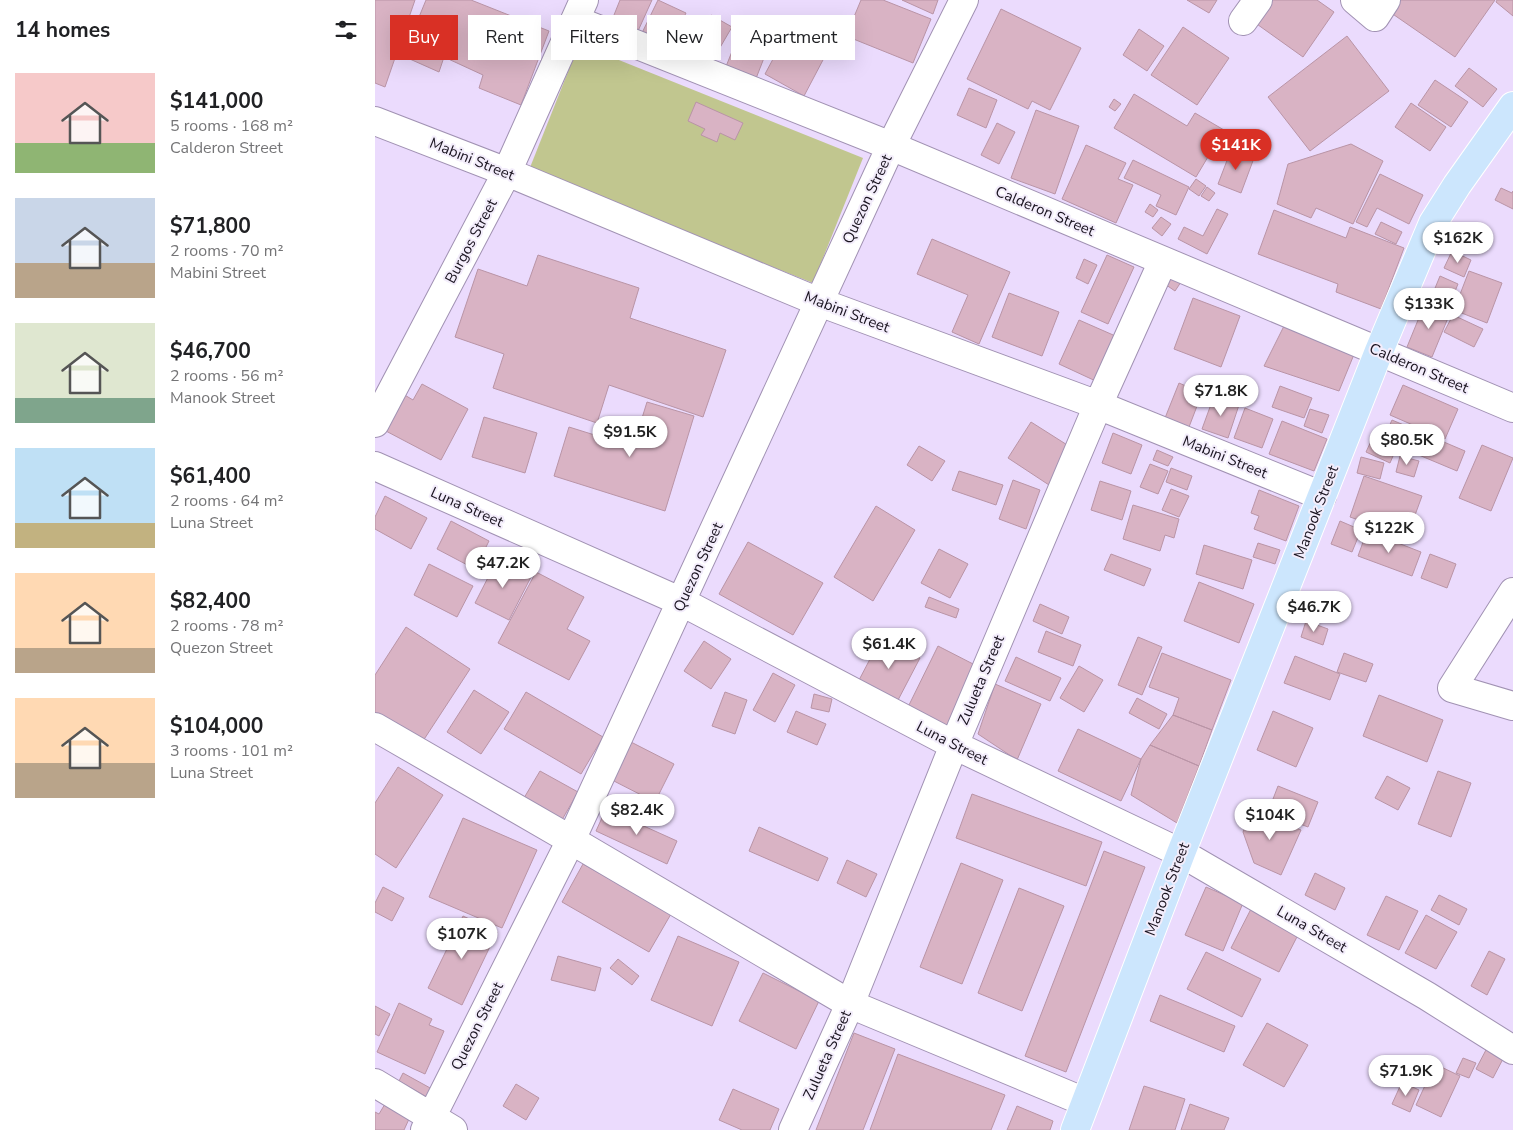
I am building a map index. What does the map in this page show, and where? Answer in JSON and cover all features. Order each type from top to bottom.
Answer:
[{"type":"main road","name":"Manook Street","points":[[1075,1130],[1181,852],[1379,351],[1433,223],[1457,185],[1513,106]]},
{"type":"street","name":"Quezon Street","points":[[436,1126],[682,602],[891,146],[964,0]]},
{"type":"street","points":[[1355,0],[1375,17],[1386,0]]},
{"type":"street","name":"Calderon Street","points":[[580,10],[891,146],[1513,408]]},
{"type":"street","name":"Burgos Street","points":[[375,423],[507,172],[580,10]]},
{"type":"street","name":"Mabini Street","points":[[375,120],[507,172],[819,302],[1098,405],[1322,496]]},
{"type":"street","name":"Zulueta Street","points":[[793,1130],[850,1004],[954,745],[1098,405],[1163,261]]},
{"type":"street","name":"Luna Street","points":[[375,466],[682,602],[954,745],[1181,852],[1427,996],[1513,1050]]},
{"type":"street","points":[[1513,592],[1452,688],[1513,706]]},
{"type":"street","points":[[375,727],[850,1004],[1085,1102]]},
{"type":"street","points":[[375,1083],[436,1126]]},
{"type":"green space","points":[[573,60],[619,60],[863,158],[813,283],[529,170]]},
{"type":"building","points":[[375,0],[415,0],[410,15],[390,15],[390,60],[394,60],[385,87],[375,83]]},
{"type":"building","points":[[426,0],[471,0],[509,15],[468,15],[468,60],[538,60],[521,105],[479,88],[483,75],[450,60],[458,60],[458,15],[420,15]]},
{"type":"building","points":[[620,0],[652,0],[638,31],[637,15],[614,15]]},
{"type":"building","points":[[658,0],[686,13],[685,15],[651,15]]},
{"type":"building","points":[[861,0],[883,0],[931,19],[913,63],[855,40],[855,15]]},
{"type":"building","points":[[902,0],[938,0],[933,14]]},
{"type":"building","points":[[1187,0],[1217,0],[1209,13]]},
{"type":"building","points":[[1269,0],[1317,0],[1334,12],[1303,57],[1254,22]]},
{"type":"building","points":[[1390,0],[1495,0],[1455,57],[1384,8]]},
{"type":"building","points":[[1497,0],[1513,0],[1513,16],[1496,2]]},
{"type":"building","points":[[1001,9],[1081,48],[1050,110],[1032,101],[1028,109],[967,79]]},
{"type":"building","points":[[721,21],[731,26],[721,46]]},
{"type":"building","points":[[647,23],[647,40],[640,37]]},
{"type":"building","points":[[1183,27],[1229,58],[1197,105],[1151,75]]},
{"type":"building","points":[[541,28],[549,31],[541,52]]},
{"type":"building","points":[[1139,29],[1164,46],[1147,71],[1123,55]]},
{"type":"building","points":[[1347,36],[1389,91],[1310,151],[1268,97]]},
{"type":"building","points":[[731,54],[731,60],[763,60],[755,81],[725,69]]},
{"type":"building","points":[[412,60],[443,60],[439,72]]},
{"type":"building","points":[[772,60],[823,60],[804,96],[765,74]]},
{"type":"building","points":[[1469,68],[1497,89],[1483,107],[1455,86]]},
{"type":"building","points":[[1435,80],[1468,102],[1451,127],[1418,105]]},
{"type":"building","points":[[969,88],[997,100],[986,128],[957,115]]},
{"type":"building","points":[[1134,94],[1187,126],[1195,113],[1224,130],[1196,177],[1114,128]]},
{"type":"building","points":[[1114,99],[1121,104],[1115,111],[1109,107]]},
{"type":"building","points":[[696,102],[743,123],[735,140],[720,133],[717,142],[701,135],[705,129],[688,121]]},
{"type":"building","points":[[1411,103],[1446,127],[1430,151],[1395,127]]},
{"type":"building","points":[[1036,110],[1079,126],[1055,194],[1011,178]]},
{"type":"building","points":[[997,123],[1015,132],[999,164],[981,155]]},
{"type":"building","points":[[1351,144],[1383,161],[1353,224],[1316,208],[1311,218],[1277,204],[1288,164]]},
{"type":"building","points":[[1086,145],[1126,163],[1118,179],[1133,185],[1116,223],[1062,199]]},
{"type":"building","points":[[1231,150],[1254,158],[1241,193],[1218,184]]},
{"type":"building","points":[[1133,160],[1189,187],[1176,215],[1156,206],[1161,195],[1124,178]]},
{"type":"building","points":[[1380,174],[1423,195],[1409,224],[1377,208],[1367,227],[1356,222]]},
{"type":"building","points":[[1196,179],[1206,186],[1199,196],[1189,189]]},
{"type":"building","points":[[1207,187],[1215,193],[1209,201],[1201,196]]},
{"type":"building","points":[[1501,188],[1512,193],[1513,191],[1513,209],[1495,200]]},
{"type":"building","points":[[1150,204],[1158,210],[1153,217],[1145,212]]},
{"type":"building","points":[[1217,209],[1228,214],[1207,254],[1178,239],[1184,227],[1203,236]]},
{"type":"building","points":[[1274,210],[1346,238],[1350,227],[1404,248],[1381,309],[1336,292],[1338,284],[1258,254]]},
{"type":"building","points":[[1161,217],[1171,224],[1162,236],[1152,228]]},
{"type":"building","points":[[1381,222],[1402,232],[1396,244],[1375,234]]},
{"type":"building","points":[[932,239],[1010,272],[979,344],[952,332],[968,295],[917,274]]},
{"type":"building","points":[[1452,251],[1471,260],[1464,277],[1444,268]]},
{"type":"building","points":[[538,255],[639,288],[630,318],[726,350],[703,417],[609,385],[597,423],[493,388],[504,354],[455,337],[478,269],[527,286]]},
{"type":"building","points":[[1107,255],[1134,267],[1108,324],[1081,312]]},
{"type":"building","points":[[1084,259],[1097,265],[1088,284],[1076,278]]},
{"type":"building","points":[[1167,268],[1183,279],[1175,291],[1159,280]]},
{"type":"building","points":[[1469,271],[1502,283],[1487,323],[1454,310]]},
{"type":"building","points":[[1440,276],[1458,284],[1449,306],[1431,298]]},
{"type":"building","points":[[1009,293],[1059,312],[1042,356],[992,337]]},
{"type":"building","points":[[1193,298],[1240,316],[1221,367],[1174,349]]},
{"type":"building","points":[[1425,303],[1450,313],[1432,357],[1407,347]]},
{"type":"building","points":[[1453,315],[1483,329],[1474,347],[1444,332]]},
{"type":"building","points":[[1079,320],[1120,338],[1100,383],[1059,364]]},
{"type":"building","points":[[1285,324],[1355,352],[1339,391],[1264,366]]},
{"type":"building","points":[[1179,383],[1202,393],[1189,427],[1165,418]]},
{"type":"building","points":[[422,384],[468,409],[441,460],[384,430],[403,394],[413,400]]},
{"type":"building","points":[[1403,385],[1458,409],[1445,439],[1390,415]]},
{"type":"building","points":[[1280,386],[1312,398],[1304,418],[1272,407]]},
{"type":"building","points":[[1214,396],[1239,405],[1228,438],[1202,429]]},
{"type":"building","points":[[647,402],[694,416],[665,511],[554,476],[569,427],[633,447]]},
{"type":"building","points":[[1245,408],[1273,419],[1262,448],[1234,438]]},
{"type":"building","points":[[1310,409],[1329,415],[1322,433],[1304,426]]},
{"type":"building","points":[[484,417],[537,433],[525,473],[472,457]]},
{"type":"building","points":[[1392,420],[1465,451],[1457,471],[1383,440]]},
{"type":"building","points":[[1282,421],[1327,439],[1314,471],[1269,454]]},
{"type":"building","points":[[1031,422],[1072,448],[1049,485],[1008,458]]},
{"type":"building","points":[[1113,433],[1142,445],[1131,474],[1102,463]]},
{"type":"building","points":[[1372,439],[1396,449],[1390,463],[1366,452]]},
{"type":"building","points":[[1482,445],[1513,458],[1491,511],[1459,498]]},
{"type":"building","points":[[919,446],[945,461],[932,481],[907,465]]},
{"type":"building","points":[[1157,450],[1173,457],[1168,466],[1153,460]]},
{"type":"building","points":[[1400,456],[1419,461],[1414,477],[1396,472]]},
{"type":"building","points":[[1361,457],[1384,463],[1380,479],[1357,473]]},
{"type":"building","points":[[1150,464],[1168,471],[1158,494],[1140,487]]},
{"type":"building","points":[[1171,468],[1192,476],[1187,490],[1166,482]]},
{"type":"building","points":[[959,471],[1003,485],[996,505],[952,490]]},
{"type":"building","points":[[1364,476],[1422,496],[1407,537],[1350,517]]},
{"type":"building","points":[[1013,480],[1040,490],[1026,529],[999,519]]},
{"type":"building","points":[[1100,481],[1131,491],[1122,520],[1091,510]]},
{"type":"building","points":[[1171,489],[1189,496],[1179,517],[1162,510]]},
{"type":"building","points":[[1259,490],[1299,506],[1286,541],[1254,529],[1259,516],[1251,513]]},
{"type":"building","points":[[385,496],[427,518],[411,549],[375,529],[375,517]]},
{"type":"building","points":[[1133,505],[1179,519],[1174,538],[1165,535],[1160,551],[1123,539]]},
{"type":"building","points":[[876,506],[915,530],[873,601],[834,577]]},
{"type":"building","points":[[451,521],[489,541],[475,569],[437,549]]},
{"type":"building","points":[[1340,521],[1361,530],[1352,552],[1331,544]]},
{"type":"building","points":[[1367,531],[1421,552],[1412,576],[1358,556]]},
{"type":"building","points":[[748,542],[823,583],[793,635],[719,594]]},
{"type":"building","points":[[1258,543],[1280,550],[1275,564],[1253,557]]},
{"type":"building","points":[[1204,545],[1252,560],[1243,589],[1196,574]]},
{"type":"building","points":[[939,549],[968,564],[950,598],[921,583]]},
{"type":"building","points":[[1111,554],[1151,569],[1144,586],[1104,570]]},
{"type":"building","points":[[1430,554],[1456,564],[1447,588],[1421,578]]},
{"type":"building","points":[[498,558],[532,575],[509,620],[475,603]]},
{"type":"building","points":[[429,564],[473,586],[457,617],[414,595]]},
{"type":"building","points":[[536,572],[584,597],[567,629],[590,641],[569,680],[498,643]]},
{"type":"building","points":[[1199,582],[1254,604],[1239,643],[1184,621]]},
{"type":"building","points":[[929,597],[959,609],[956,618],[925,607]]},
{"type":"building","points":[[1040,604],[1069,617],[1062,634],[1033,621]]},
{"type":"building","points":[[1306,621],[1328,629],[1323,645],[1301,637]]},
{"type":"building","points":[[406,627],[470,669],[421,744],[375,713],[375,675]]},
{"type":"building","points":[[1046,631],[1081,645],[1073,666],[1038,652]]},
{"type":"building","points":[[1138,637],[1162,647],[1142,695],[1118,685]]},
{"type":"building","points":[[881,638],[920,658],[897,702],[858,682]]},
{"type":"building","points":[[704,641],[731,659],[711,689],[684,671]]},
{"type":"building","points":[[938,646],[977,666],[947,727],[908,707]]},
{"type":"building","points":[[1162,653],[1231,680],[1212,730],[1173,715],[1179,698],[1149,687]]},
{"type":"building","points":[[1344,653],[1373,664],[1366,682],[1337,672]]},
{"type":"building","points":[[1295,656],[1340,674],[1330,700],[1284,683]]},
{"type":"building","points":[[1016,657],[1061,678],[1050,701],[1005,681]]},
{"type":"building","points":[[1079,666],[1103,680],[1084,712],[1060,698]]},
{"type":"building","points":[[773,673],[795,685],[775,722],[753,710]]},
{"type":"building","points":[[995,684],[1041,704],[1017,760],[978,734]]},
{"type":"building","points":[[474,690],[509,712],[481,754],[447,732]]},
{"type":"building","points":[[526,692],[603,737],[581,774],[504,729]]},
{"type":"building","points":[[725,692],[747,700],[735,734],[712,726]]},
{"type":"building","points":[[814,694],[832,699],[829,712],[811,708]]},
{"type":"building","points":[[1379,695],[1443,720],[1427,762],[1363,736]]},
{"type":"building","points":[[1137,698],[1167,714],[1159,729],[1129,713]]},
{"type":"building","points":[[796,711],[826,724],[817,745],[787,732]]},
{"type":"building","points":[[1273,711],[1313,728],[1296,767],[1257,750]]},
{"type":"building","points":[[1173,715],[1212,730],[1199,766],[1150,745]]},
{"type":"building","points":[[1078,729],[1141,759],[1121,801],[1058,771]]},
{"type":"building","points":[[629,741],[674,764],[655,802],[610,779]]},
{"type":"building","points":[[1150,745],[1199,766],[1177,823],[1131,795],[1141,759]]},
{"type":"building","points":[[398,767],[443,795],[396,868],[375,854],[375,803]]},
{"type":"building","points":[[540,771],[578,792],[559,825],[521,803]]},
{"type":"building","points":[[1438,771],[1471,783],[1451,837],[1418,824]]},
{"type":"building","points":[[1387,776],[1410,788],[1398,810],[1375,798]]},
{"type":"building","points":[[1278,786],[1318,802],[1308,827],[1268,812]]},
{"type":"building","points":[[972,794],[1102,842],[1086,886],[956,838]]},
{"type":"building","points":[[606,809],[677,841],[667,864],[596,831]]},
{"type":"building","points":[[1253,809],[1301,830],[1281,875],[1254,863],[1243,832]]},
{"type":"building","points":[[463,818],[537,850],[502,928],[429,897]]},
{"type":"building","points":[[759,827],[828,858],[818,881],[749,851]]},
{"type":"building","points":[[1104,851],[1145,867],[1066,1072],[1025,1056]]},
{"type":"building","points":[[847,860],[877,874],[866,897],[837,883]]},
{"type":"building","points":[[961,863],[1003,880],[962,984],[920,967]]},
{"type":"building","points":[[583,864],[671,914],[649,952],[562,902]]},
{"type":"building","points":[[1315,873],[1345,888],[1335,910],[1305,895]]},
{"type":"building","points":[[383,887],[404,898],[392,921],[375,912],[375,903]]},
{"type":"building","points":[[1206,887],[1243,903],[1223,951],[1185,935]]},
{"type":"building","points":[[1019,888],[1064,906],[1022,1011],[978,993]]},
{"type":"building","points":[[1439,895],[1467,909],[1459,925],[1431,910]]},
{"type":"building","points":[[1386,896],[1418,911],[1399,950],[1367,935]]},
{"type":"building","points":[[1252,907],[1300,931],[1279,972],[1231,948]]},
{"type":"building","points":[[1426,915],[1457,932],[1436,969],[1405,953]]},
{"type":"building","points":[[463,916],[497,932],[462,1005],[428,988]]},
{"type":"building","points":[[678,936],[739,962],[712,1026],[651,1000]]},
{"type":"building","points":[[1489,951],[1505,959],[1487,995],[1471,986]]},
{"type":"building","points":[[1206,952],[1261,979],[1242,1017],[1187,989]]},
{"type":"building","points":[[558,956],[601,968],[595,991],[551,980]]},
{"type":"building","points":[[618,959],[639,976],[632,985],[610,968]]},
{"type":"building","points":[[763,973],[819,1001],[796,1049],[739,1021]]},
{"type":"building","points":[[1160,995],[1235,1026],[1224,1052],[1150,1021]]},
{"type":"building","points":[[399,1003],[432,1019],[429,1025],[444,1031],[425,1074],[377,1052]]},
{"type":"building","points":[[375,1006],[390,1014],[379,1036],[375,1034]]},
{"type":"building","points":[[1267,1023],[1308,1045],[1284,1087],[1243,1065]]},
{"type":"building","points":[[854,1033],[895,1049],[863,1130],[816,1130]]},
{"type":"building","points":[[1487,1048],[1504,1057],[1493,1078],[1476,1069]]},
{"type":"building","points":[[898,1054],[1005,1095],[991,1130],[870,1130]]},
{"type":"building","points":[[1463,1058],[1476,1063],[1469,1078],[1456,1073]]},
{"type":"building","points":[[1435,1064],[1460,1076],[1441,1117],[1416,1105]]},
{"type":"building","points":[[403,1073],[432,1089],[427,1097],[399,1081]]},
{"type":"building","points":[[1402,1082],[1419,1090],[1410,1112],[1392,1104]]},
{"type":"building","points":[[516,1084],[539,1098],[526,1120],[503,1106]]},
{"type":"building","points":[[1144,1086],[1185,1099],[1175,1130],[1129,1130]]},
{"type":"building","points":[[733,1089],[779,1109],[770,1130],[742,1130],[719,1120]]},
{"type":"building","points":[[385,1104],[409,1119],[404,1130],[375,1130],[375,1112],[379,1114]]},
{"type":"building","points":[[1190,1104],[1229,1118],[1224,1130],[1181,1130]]},
{"type":"building","points":[[1017,1106],[1053,1121],[1050,1130],[1007,1130]]}]
